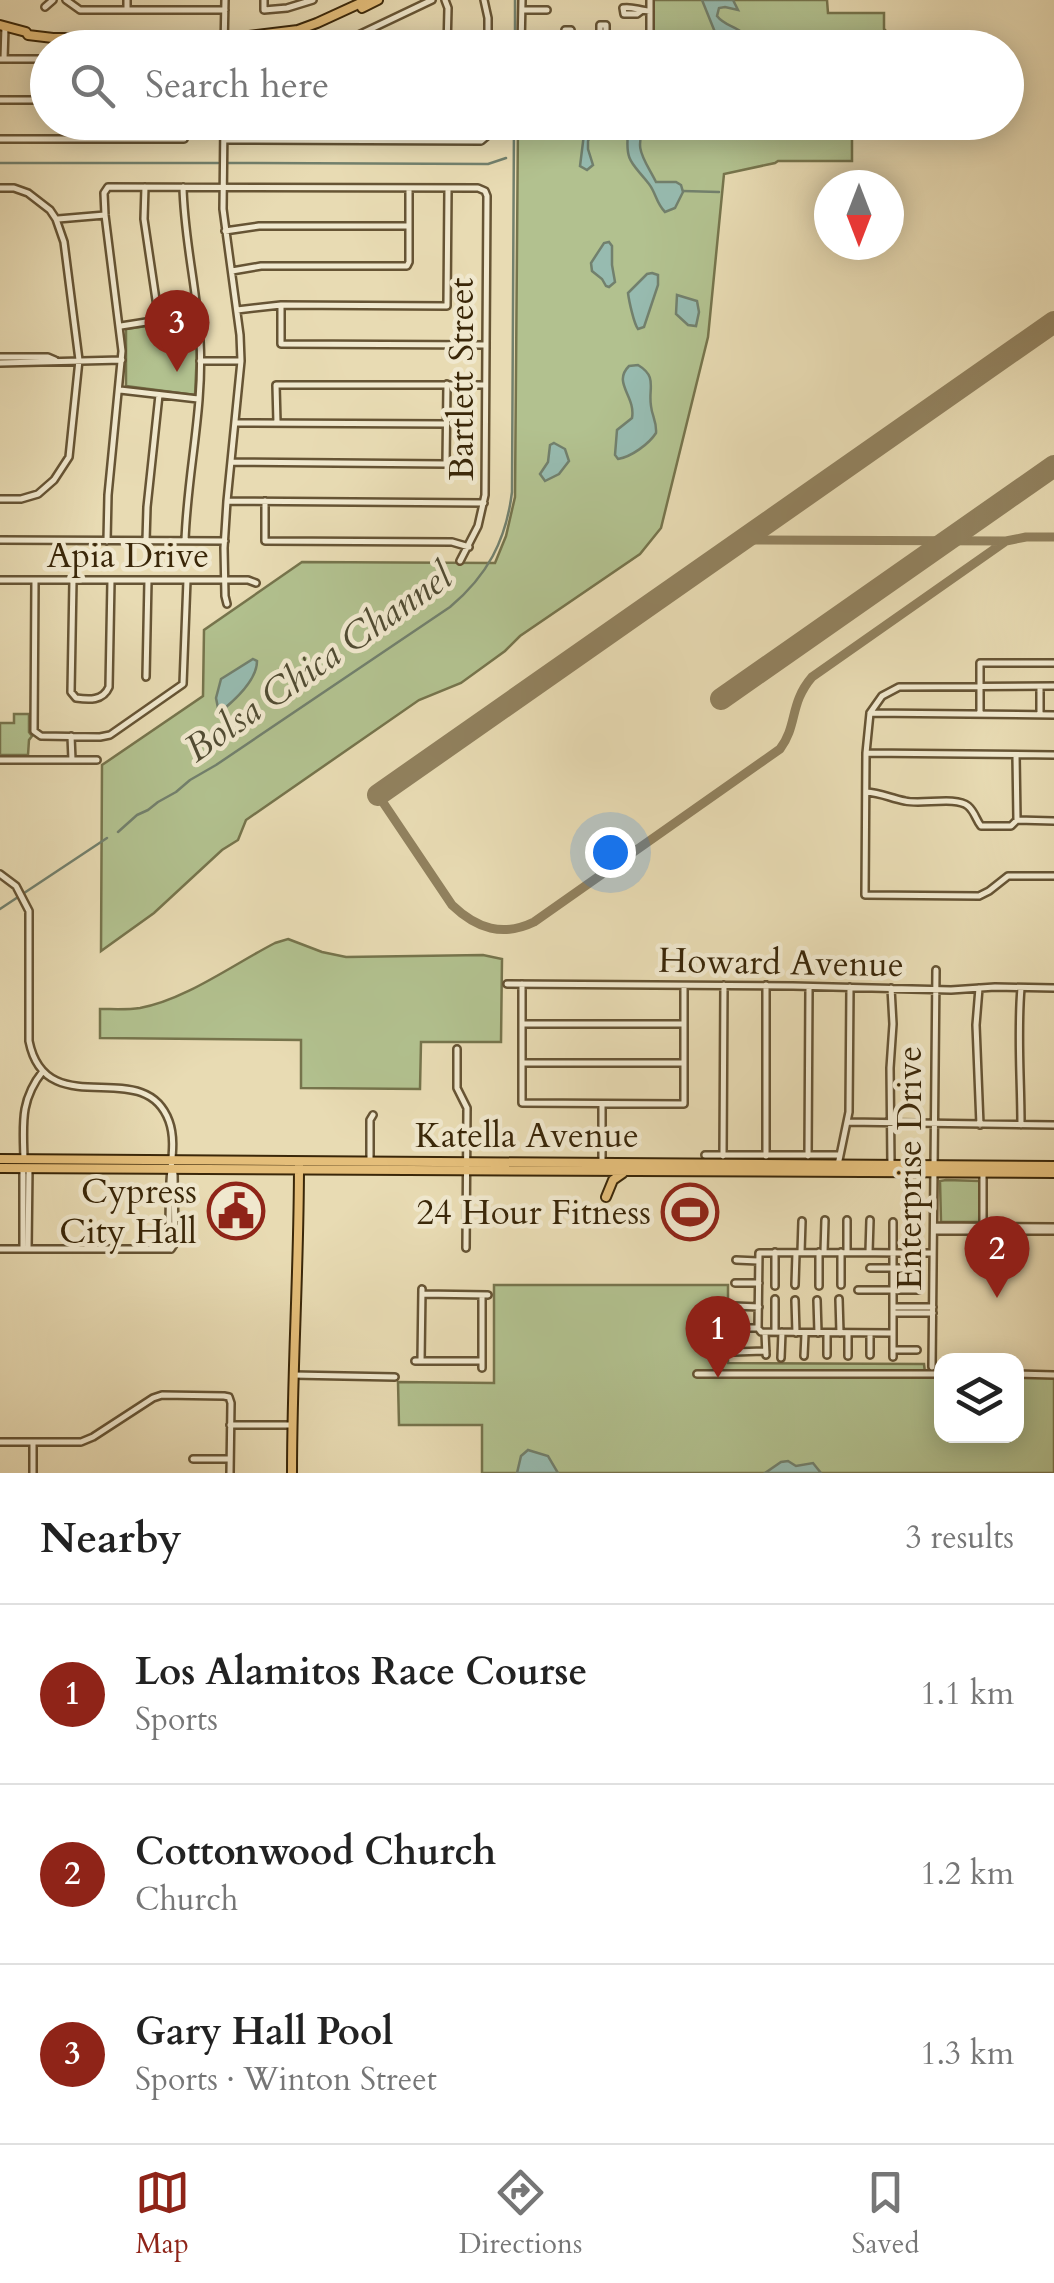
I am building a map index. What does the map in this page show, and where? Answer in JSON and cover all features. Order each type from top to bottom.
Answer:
[{"type":"main road","points":[[288,30],[308,27],[367,0]]},
{"type":"main road","points":[[312,30],[378,0]]},
{"type":"main road","points":[[3,26],[30,35]]},
{"type":"main road","name":"Katella Avenue","points":[[0,1159],[27,1163],[629,1171],[838,1164]]},
{"type":"main road","name":"Katella Avenue","points":[[467,1166],[602,1162],[1054,1169]]},
{"type":"main road","name":"Katella Avenue","points":[[0,1168],[27,1163]]},
{"type":"main road","points":[[292,1473],[299,1164]]},
{"type":"main road","points":[[654,1171],[683,1164]]},
{"type":"main road","points":[[606,1197],[612,1180],[629,1171]]},
{"type":"street","points":[[45,7],[53,0]]},
{"type":"street","points":[[66,0],[78,10],[225,10]]},
{"type":"street","points":[[127,0],[127,10]]},
{"type":"street","points":[[224,30],[225,0]]},
{"type":"street","points":[[264,0],[264,10],[313,0]]},
{"type":"street","points":[[369,30],[432,0]]},
{"type":"street","points":[[444,0],[448,8],[447,30]]},
{"type":"street","points":[[484,0],[488,30]]},
{"type":"street","points":[[521,30],[522,0]]},
{"type":"street","points":[[650,0],[650,30]]},
{"type":"street","points":[[522,10],[547,10]]},
{"type":"street","points":[[641,11],[650,11]]},
{"type":"street","points":[[3,26],[2,59],[30,59]]},
{"type":"street","points":[[0,100],[30,100]]},
{"type":"street","points":[[0,139],[30,139]]},
{"type":"street","points":[[227,604],[227,501],[241,360],[225,231],[224,140],[483,140]]},
{"type":"street","points":[[107,541],[122,360],[105,216],[104,193],[108,187],[448,188],[447,306],[281,305],[237,310]]},
{"type":"street","points":[[144,187],[144,219],[159,320]]},
{"type":"street","points":[[183,187],[200,361],[185,542]]},
{"type":"street","points":[[0,188],[14,188],[41,202],[56,220],[64,242],[79,360],[69,457],[38,494],[0,499]]},
{"type":"street","points":[[232,271],[261,266],[407,266],[409,188]]},
{"type":"street","name":"Bartlett Street","points":[[448,188],[478,188],[487,196],[484,503],[478,526],[460,561]]},
{"type":"street","points":[[56,220],[105,216]]},
{"type":"street","points":[[225,231],[259,226],[409,226]]},
{"type":"street","points":[[281,305],[281,344],[486,345]]},
{"type":"street","points":[[120,326],[197,314]]},
{"type":"street","points":[[0,360],[122,360]]},
{"type":"street","points":[[200,361],[241,360]]},
{"type":"street","points":[[231,462],[446,464],[447,384]]},
{"type":"street","points":[[277,423],[276,385],[485,385]]},
{"type":"street","points":[[120,390],[198,400]]},
{"type":"street","points":[[146,542],[159,395]]},
{"type":"street","points":[[236,423],[447,424]]},
{"type":"street","points":[[227,501],[484,503]]},
{"type":"street","points":[[265,501],[264,541],[452,542],[469,546]]},
{"type":"street","points":[[0,540],[225,541]]},
{"type":"street","name":"Apia Drive","points":[[0,580],[256,583]]},
{"type":"street","points":[[36,580],[34,733],[41,736],[110,734],[183,684],[187,580]]},
{"type":"street","points":[[73,580],[71,692],[73,697],[98,698],[108,691],[110,580]]},
{"type":"street","points":[[146,677],[148,580]]},
{"type":"street","points":[[980,714],[980,662],[1054,663]]},
{"type":"street","points":[[1040,686],[1040,714]]},
{"type":"street","points":[[1054,686],[899,687],[882,696],[870,713],[866,734],[865,895],[978,896],[1008,876],[1054,876]]},
{"type":"street","points":[[870,713],[1054,714]]},
{"type":"street","points":[[71,736],[72,760]]},
{"type":"street","points":[[866,753],[1054,755]]},
{"type":"street","points":[[1016,755],[1017,820]]},
{"type":"street","points":[[0,760],[97,760]]},
{"type":"street","points":[[866,792],[908,802],[959,802],[970,808],[981,826],[1011,826],[1017,820],[1054,820]]},
{"type":"street","points":[[0,874],[22,894],[30,916],[33,1054],[43,1070],[67,1086],[134,1089],[156,1102],[168,1120],[172,1164],[172,1249],[0,1249]]},
{"type":"street","name":"Enterprise Drive","points":[[932,1367],[936,970]]},
{"type":"street","name":"Howard Avenue","points":[[507,984],[1054,988]]},
{"type":"street","points":[[522,984],[522,1103],[602,1104],[684,1104],[684,986]]},
{"type":"street","points":[[723,1156],[724,985]]},
{"type":"street","points":[[766,985],[766,1156]]},
{"type":"street","points":[[704,1156],[808,1156],[838,1164],[847,1122],[850,987]]},
{"type":"street","points":[[808,1156],[809,988]]},
{"type":"street","points":[[891,988],[891,1169]]},
{"type":"street","points":[[979,988],[976,1024],[980,1125]]},
{"type":"street","points":[[1020,1125],[1021,988]]},
{"type":"street","points":[[522,1024],[684,1024]]},
{"type":"street","points":[[457,1049],[457,1088],[467,1108],[466,1248]]},
{"type":"street","points":[[522,1063],[684,1063]]},
{"type":"street","points":[[25,1249],[25,1103],[43,1070]]},
{"type":"street","points":[[602,1104],[602,1162]]},
{"type":"street","points":[[370,1165],[370,1120],[374,1115]]},
{"type":"street","points":[[847,1122],[1054,1125]]},
{"type":"street","points":[[983,1169],[983,1229]]},
{"type":"street","points":[[819,1286],[825,1220]]},
{"type":"street","points":[[841,1285],[847,1220]]},
{"type":"street","points":[[870,1220],[870,1252]]},
{"type":"street","points":[[915,1220],[915,1253]]},
{"type":"street","points":[[795,1285],[802,1221]]},
{"type":"street","points":[[893,1222],[893,1354],[917,1350]]},
{"type":"street","points":[[934,1228],[1054,1229]]},
{"type":"street","points":[[758,1328],[759,1252],[933,1253]]},
{"type":"street","points":[[775,1252],[775,1286]]},
{"type":"street","points":[[736,1260],[759,1260]]},
{"type":"street","points":[[870,1268],[920,1268]]},
{"type":"street","points":[[735,1284],[759,1283]]},
{"type":"street","points":[[858,1290],[919,1290]]},
{"type":"street","points":[[422,1292],[485,1295],[482,1364],[453,1361],[418,1361],[422,1292]]},
{"type":"street","points":[[775,1299],[782,1358]]},
{"type":"street","points":[[840,1299],[840,1333]]},
{"type":"street","points":[[795,1300],[796,1332]]},
{"type":"street","points":[[817,1300],[818,1332]]},
{"type":"street","points":[[734,1306],[759,1307]]},
{"type":"street","points":[[893,1310],[933,1310]]},
{"type":"street","points":[[735,1328],[758,1328],[761,1332],[893,1333]]},
{"type":"street","points":[[734,1352],[766,1353],[766,1332]]},
{"type":"street","points":[[804,1356],[805,1332]]},
{"type":"street","points":[[826,1332],[827,1355]]},
{"type":"street","points":[[848,1333],[848,1356]]},
{"type":"street","points":[[870,1333],[870,1355]]},
{"type":"street","points":[[453,1361],[453,1374]]},
{"type":"street","points":[[697,1374],[934,1374]]},
{"type":"street","points":[[1024,1374],[1054,1375]]},
{"type":"street","points":[[293,1375],[395,1377]]},
{"type":"street","points":[[0,1442],[81,1442],[145,1402],[162,1396],[229,1397],[230,1473]]},
{"type":"street","points":[[230,1426],[292,1425]]},
{"type":"street","points":[[33,1442],[33,1473]]},
{"type":"street","points":[[193,1458],[230,1459]]},
{"type":"green space","points":[[652,0],[827,0],[828,13],[884,13],[885,30],[652,30]]},
{"type":"green space","points":[[518,140],[852,140],[852,161],[778,161],[724,174],[708,337],[661,528],[640,554],[520,636],[461,683],[419,700],[246,820],[238,840],[154,913],[101,951],[102,765],[203,696],[204,630],[302,562],[495,563],[515,497]]},
{"type":"green space","points":[[194,319],[195,395],[126,386],[126,329]]},
{"type":"green space","points":[[14,714],[29,714],[32,736],[28,755],[0,755],[0,723],[14,723]]},
{"type":"green space","points":[[288,939],[346,957],[483,955],[502,959],[501,1042],[421,1042],[420,1089],[301,1088],[301,1040],[100,1038],[100,1009],[157,1004]]},
{"type":"green space","points":[[940,1181],[980,1181],[980,1222],[941,1222]]},
{"type":"green space","points":[[494,1285],[728,1285],[728,1363],[924,1364],[925,1373],[934,1373],[934,1443],[1024,1443],[1024,1373],[1054,1373],[1054,1473],[482,1473],[482,1425],[399,1425],[398,1382],[494,1383]]},
{"type":"water","points":[[702,0],[733,0],[738,10],[719,8],[717,16],[738,30],[714,30]]},
{"type":"water","points":[[583,140],[588,140],[593,165],[587,170],[580,166]]},
{"type":"water","points":[[628,140],[640,140],[641,153],[656,182],[681,185],[683,192],[675,208],[665,212],[631,162]]},
{"type":"water","points":[[609,242],[615,282],[609,287],[592,271],[591,263],[604,243]]},
{"type":"water","points":[[652,273],[658,275],[658,285],[644,327],[638,329],[628,293]]},
{"type":"water","points":[[677,295],[697,301],[696,326],[688,325],[676,314]]},
{"type":"water","points":[[638,365],[650,378],[656,433],[639,449],[618,459],[617,430],[632,418],[624,372],[629,366]]},
{"type":"water","points":[[554,443],[565,449],[569,461],[559,474],[545,481],[540,474]]},
{"type":"water","points":[[253,659],[257,661],[256,668],[246,687],[225,708],[218,708],[216,698],[221,679]]},
{"type":"water","points":[[528,1450],[548,1456],[558,1473],[517,1473],[521,1456]]},
{"type":"water","points":[[788,1461],[796,1466],[813,1463],[821,1473],[765,1473]]},
{"type":"waterway","name":"Bolsa Chica Channel","points":[[515,0],[515,30]]},
{"type":"waterway","name":"Bolsa Chica Channel","points":[[118,832],[137,815],[450,607],[493,556],[512,492],[514,140]]},
{"type":"waterway","points":[[228,163],[488,164],[506,158]]},
{"type":"waterway","points":[[0,163],[218,163]]},
{"type":"waterway","points":[[683,191],[719,192]]},
{"type":"waterway","name":"Bolsa Chica Channel","points":[[0,909],[107,838]]},
{"type":"taxiway","points":[[742,540],[1006,541],[1054,537]]},
{"type":"taxiway","points":[[378,795],[452,905],[481,925],[501,930],[523,927],[780,749],[800,696],[812,677],[1006,541]]},
{"type":"runway","points":[[378,795],[1054,322]]},
{"type":"runway","points":[[721,699],[1054,466]]},
{"type":"place","name":"Gary Hall Pool","points":[[177,372]]},
{"type":"place","name":"Cypress City Hall","points":[[236,1211]]},
{"type":"place","name":"24 Hour Fitness","points":[[690,1212]]},
{"type":"place","name":"Cottonwood Church","points":[[997,1298]]},
{"type":"place","name":"Los Alamitos Race Course","points":[[718,1378]]}]
